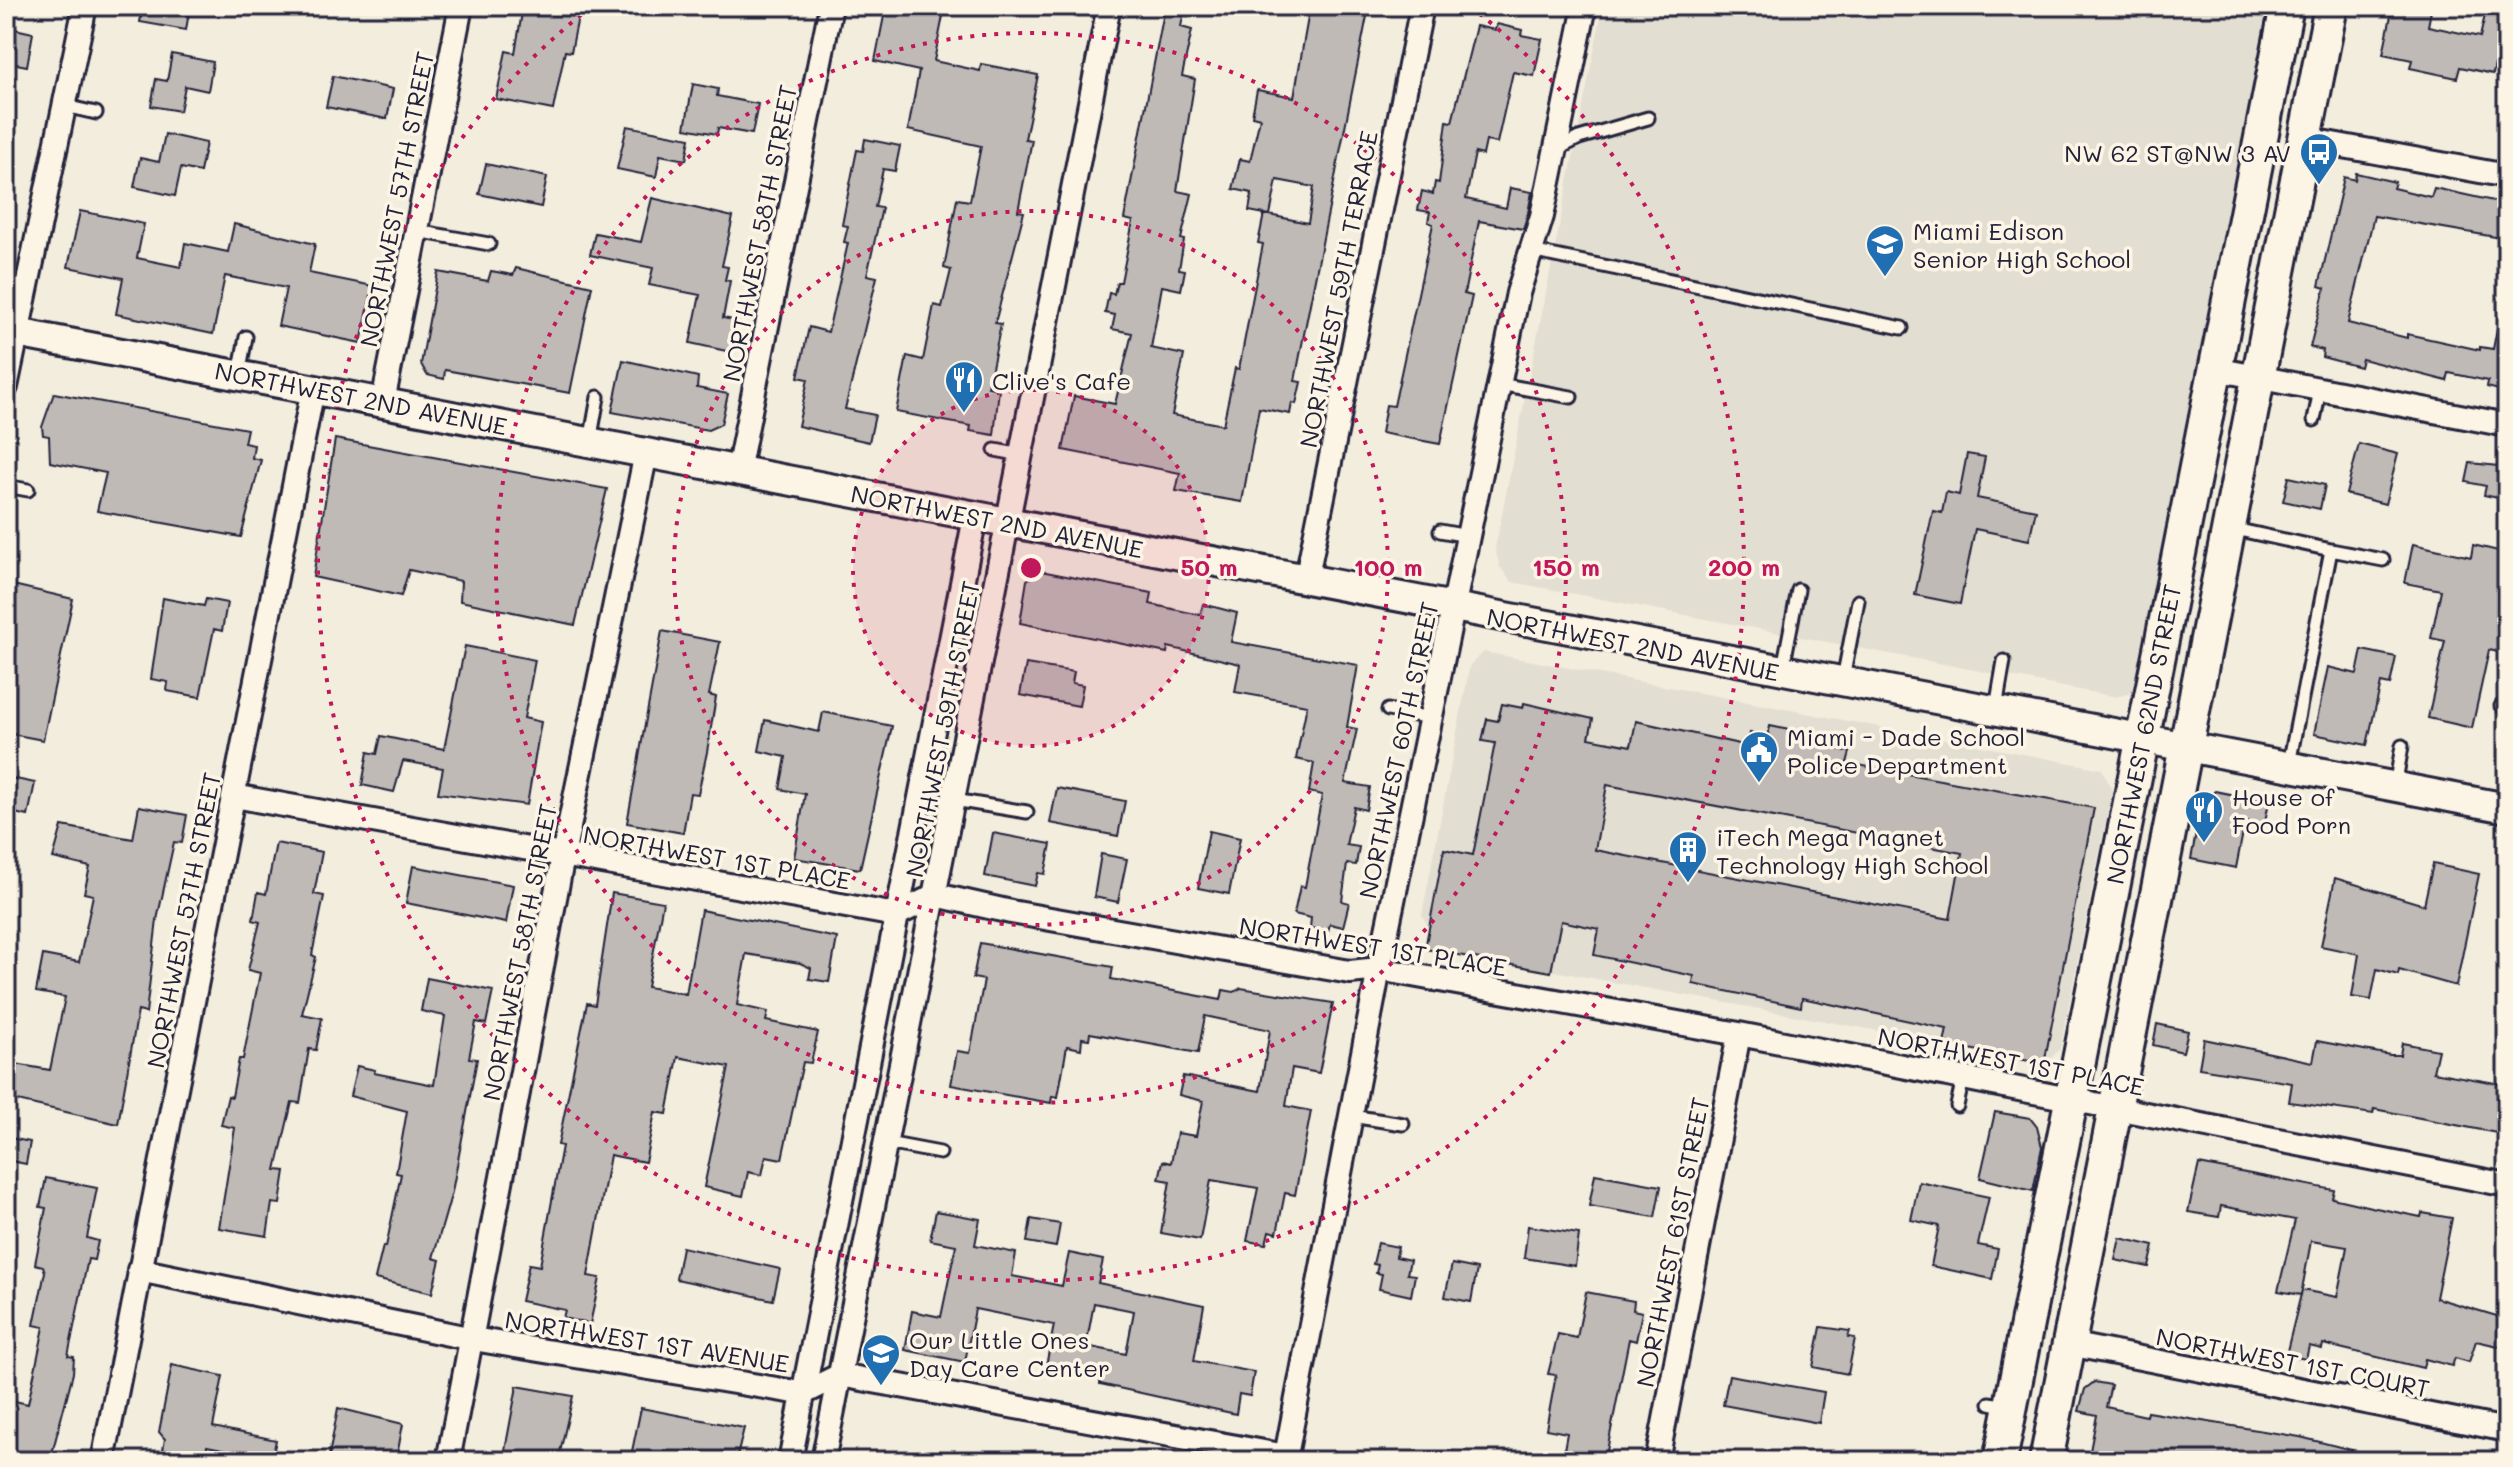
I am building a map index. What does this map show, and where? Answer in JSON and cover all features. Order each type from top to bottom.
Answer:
[{"type":"main road","name":"NORTHWEST 62ND STREET","points":[[2000,1461],[2000,1405],[2070,1099],[2287,6]]},
{"type":"main road","name":"NORTHWEST 62ND STREET","points":[[2046,1461],[2331,6]]},
{"type":"street","points":[[6,387],[12,332],[85,6]]},
{"type":"street","name":"NORTHWEST 57TH STREET","points":[[383,402],[461,6]]},
{"type":"street","name":"NORTHWEST 58TH STREET","points":[[738,471],[831,6]]},
{"type":"street","name":"NORTHWEST 59TH STREET","points":[[823,1461],[1109,6]]},
{"type":"street","name":"NORTHWEST 59TH TERRACE","points":[[1306,581],[1422,6]]},
{"type":"street","name":"NORTHWEST 60TH STREET","points":[[1285,1458],[1379,969],[1499,384],[1518,293],[1555,150],[1585,6]]},
{"type":"street","points":[[2305,139],[2507,176]]},
{"type":"street","name":"NORTHWEST 2ND AVENUE","points":[[12,332],[1842,684],[2507,808]]},
{"type":"street","points":[[2215,369],[2507,425]]},
{"type":"street","name":"NORTHWEST 57TH STREET","points":[[103,1461],[313,389]]},
{"type":"street","name":"NORTHWEST 58TH STREET","points":[[448,1461],[563,856],[646,453]]},
{"type":"street","name":"NORTHWEST 59TH STREET","points":[[790,1461],[975,517]]},
{"type":"street","name":"NORTHWEST 1ST PLACE","points":[[234,796],[896,915]]},
{"type":"street","points":[[896,915],[936,895]]},
{"type":"street","name":"NORTHWEST 1ST PLACE","points":[[936,895],[1011,912],[1350,972],[1379,969],[1739,1034],[2507,1185]]},
{"type":"street","name":"NORTHWEST 61ST STREET","points":[[1657,1461],[1739,1034]]},
{"type":"street","name":"NORTHWEST 1ST AVENUE","points":[[139,1270],[473,1339],[804,1393],[840,1375]]},
{"type":"street","name":"NORTHWEST 1ST COURT","points":[[2069,1344],[2507,1430]]},
{"type":"street","points":[[840,1375],[1285,1458]]},
{"type":"lane","points":[[65,106],[96,113]]},
{"type":"lane","points":[[1555,150],[1579,138],[1648,118]]},
{"type":"lane","points":[[417,231],[489,244]]},
{"type":"lane","points":[[1531,251],[1902,328]]},
{"type":"lane","points":[[239,374],[246,337]]},
{"type":"lane","points":[[1499,384],[1571,397]]},
{"type":"lane","points":[[2314,420],[2320,390]]},
{"type":"lane","points":[[590,442],[598,397]]},
{"type":"lane","points":[[995,450],[1022,455]]},
{"type":"lane","points":[[6,486],[28,490]]},
{"type":"lane","points":[[2229,527],[2383,560]]},
{"type":"lane","points":[[1440,531],[1468,536]]},
{"type":"lane","points":[[2288,768],[2331,550]]},
{"type":"lane","points":[[1782,672],[1798,590]]},
{"type":"lane","points":[[1842,684],[1858,601]]},
{"type":"lane","points":[[1995,713],[2004,661]]},
{"type":"lane","points":[[1388,710],[1431,718]]},
{"type":"lane","points":[[2395,787],[2402,746]]},
{"type":"lane","points":[[954,800],[1027,812]]},
{"type":"lane","points":[[1957,1106],[1963,1078]]},
{"type":"lane","points":[[1351,1116],[1403,1124]]},
{"type":"lane","points":[[887,1143],[940,1153]]},
{"type":"shaded area","name":"Miami Edison Senior High School","points":[[1603,6],[2273,6],[2145,676],[2131,693],[2116,697],[1512,582],[1500,567],[1495,549]]},
{"type":"shaded area","name":"iTech Mega Magnet Technology High School","points":[[1484,652],[2102,769],[2112,790],[2060,1049],[2047,1062],[1440,950],[1422,915],[1470,665]]},
{"type":"building","points":[[143,6],[190,6],[186,30],[140,22]]},
{"type":"building","points":[[886,6],[945,6],[934,61],[980,71],[981,64],[1038,75],[1025,139],[1032,140],[1018,211],[1024,212],[995,323],[1001,324],[988,387],[999,389],[994,435],[970,431],[971,426],[896,412],[907,356],[923,360],[934,305],[942,307],[951,270],[944,268],[957,199],[970,201],[981,146],[908,130],[919,71],[875,61]]},
{"type":"building","points":[[1310,6],[1369,6],[1295,381],[1301,382],[1296,404],[1292,403],[1290,414],[1259,408],[1242,502],[1176,491],[1180,473],[1063,450],[1074,396],[1115,404],[1132,333],[1112,329],[1115,315],[1105,313],[1109,293],[1114,294],[1117,282],[1121,282],[1133,221],[1124,219],[1164,12],[1183,16],[1181,27],[1192,30],[1182,76],[1195,79],[1177,191],[1192,194],[1181,239],[1184,240],[1179,269],[1185,270],[1181,290],[1162,286],[1151,348],[1184,355],[1172,415],[1223,425],[1235,368],[1239,369],[1263,244],[1258,243],[1264,214],[1308,223],[1314,187],[1277,180],[1270,215],[1249,211],[1252,193],[1233,189],[1240,159],[1250,161],[1260,118],[1252,116],[1257,90],[1294,97]]},
{"type":"building","points":[[2393,6],[2432,6],[2428,26],[2480,37],[2487,6],[2507,6],[2493,74],[2460,67],[2457,78],[2410,68],[2412,60],[2383,54]]},
{"type":"building","points":[[523,7],[578,17],[571,52],[565,51],[553,110],[496,99],[506,51],[515,53]]},
{"type":"building","points":[[1497,24],[1522,30],[1521,35],[1542,39],[1534,76],[1513,72],[1497,143],[1486,141],[1483,155],[1475,153],[1466,199],[1506,208],[1510,188],[1532,192],[1528,213],[1523,229],[1479,221],[1464,294],[1472,296],[1440,444],[1381,433],[1386,405],[1394,406],[1433,224],[1428,222],[1430,212],[1418,210],[1422,191],[1433,194],[1435,182],[1439,183],[1447,121],[1452,122],[1476,26],[1495,30]]},
{"type":"building","points":[[6,27],[33,33],[27,66],[6,62]]},
{"type":"building","points":[[172,54],[213,62],[208,91],[185,86],[180,111],[151,106],[156,79],[167,81]]},
{"type":"building","points":[[333,76],[393,89],[387,119],[326,107]]},
{"type":"building","points":[[693,84],[718,89],[717,96],[758,104],[752,134],[718,128],[717,134],[685,128]]},
{"type":"building","points":[[627,126],[690,138],[686,160],[660,155],[656,177],[617,169]]},
{"type":"building","points":[[165,134],[206,143],[200,172],[181,168],[175,196],[134,187],[140,158],[159,162]]},
{"type":"building","points":[[865,139],[900,146],[895,171],[883,169],[875,207],[882,208],[867,275],[877,277],[845,409],[875,415],[869,442],[798,426],[808,379],[798,377],[809,327],[828,332],[848,243],[844,242],[848,226],[842,225],[857,150],[863,151]]},
{"type":"building","points":[[486,164],[547,177],[541,207],[479,194]]},
{"type":"building","points":[[2356,173],[2395,182],[2393,188],[2431,197],[2434,188],[2507,204],[2507,239],[2374,216],[2348,323],[2407,338],[2407,334],[2480,350],[2480,347],[2493,349],[2497,329],[2507,330],[2507,392],[2487,387],[2488,381],[2449,373],[2447,381],[2362,359],[2360,367],[2322,357],[2323,350],[2310,347],[2325,288],[2319,286],[2344,177],[2355,180]]},
{"type":"building","points":[[652,198],[733,217],[722,266],[728,267],[725,280],[730,281],[723,318],[738,321],[731,352],[690,343],[700,295],[649,285],[653,268],[590,255],[595,233],[641,242]]},
{"type":"building","points":[[80,211],[144,224],[137,258],[181,267],[185,243],[228,252],[234,224],[315,244],[309,273],[373,286],[361,343],[278,326],[286,288],[225,276],[213,334],[116,314],[123,278],[68,267]]},
{"type":"building","points":[[516,268],[592,286],[570,393],[445,370],[444,379],[427,375],[421,364],[438,272],[488,281],[491,271],[513,275]]},
{"type":"building","points":[[623,360],[698,377],[697,388],[728,394],[721,424],[708,430],[612,412]]},
{"type":"building","points":[[54,393],[247,429],[244,443],[254,445],[252,458],[261,460],[241,537],[97,511],[106,473],[50,462],[49,436],[43,435],[42,427]]},
{"type":"building","points":[[335,439],[607,489],[575,625],[460,601],[461,581],[409,570],[401,596],[313,577]]},
{"type":"building","points":[[2359,444],[2398,454],[2385,504],[2346,494]]},
{"type":"building","points":[[1967,454],[1985,457],[1977,498],[2036,510],[2029,540],[1975,529],[1960,604],[1915,595],[1933,511],[1942,513],[1946,492],[1959,495]]},
{"type":"building","points":[[2470,463],[2507,467],[2507,500],[2484,495],[2486,486],[2466,482]]},
{"type":"building","points":[[2289,477],[2325,485],[2320,509],[2283,501]]},
{"type":"building","points":[[2413,544],[2471,557],[2473,545],[2507,553],[2507,654],[2489,650],[2472,728],[2428,718],[2445,641],[2431,638],[2441,590],[2405,583]]},
{"type":"building","points":[[1041,571],[1152,593],[1150,604],[1200,615],[1203,604],[1237,613],[1231,642],[1358,665],[1347,727],[1357,729],[1345,783],[1370,787],[1366,810],[1354,807],[1346,845],[1359,847],[1356,865],[1347,864],[1342,901],[1349,903],[1343,927],[1330,924],[1328,931],[1310,928],[1311,918],[1294,914],[1300,886],[1305,887],[1322,795],[1309,792],[1314,763],[1296,759],[1307,705],[1235,692],[1240,664],[1168,647],[1167,653],[1020,623],[1027,580]]},
{"type":"building","points":[[13,585],[73,599],[43,740],[6,733],[6,614]]},
{"type":"building","points":[[163,598],[204,606],[206,599],[227,603],[222,631],[214,629],[200,697],[167,691],[168,682],[151,679]]},
{"type":"building","points":[[662,631],[720,642],[709,695],[716,697],[707,752],[698,794],[690,793],[683,833],[627,823]]},
{"type":"building","points":[[465,646],[535,660],[524,718],[541,722],[527,805],[438,793],[443,768],[403,761],[394,792],[362,785],[368,752],[377,754],[381,736],[444,749]]},
{"type":"building","points":[[2362,650],[2396,657],[2390,685],[2381,683],[2367,745],[2314,734],[2328,667],[2357,674]]},
{"type":"building","points":[[1026,664],[1074,672],[1072,683],[1083,685],[1079,706],[1020,695]]},
{"type":"building","name":"iTech Mega Magnet Technology High School","points":[[1524,703],[1593,719],[1589,738],[1631,746],[1636,721],[1748,746],[1750,733],[1768,736],[1770,726],[1833,739],[1832,748],[1850,752],[1847,763],[2094,808],[2044,1064],[1944,1044],[1947,1029],[1802,998],[1801,1007],[1693,984],[1694,976],[1594,955],[1599,929],[1561,921],[1551,972],[1425,949],[1444,849],[1473,855],[1495,743],[1482,741],[1487,719],[1498,721],[1502,704],[1523,708]],"holes":[[[1607,785],[1962,853],[1950,919],[1595,850]]]},
{"type":"building","points":[[823,712],[892,726],[860,869],[794,858],[805,794],[780,789],[786,757],[759,751],[765,720],[819,732]]},
{"type":"building","points":[[6,777],[35,783],[28,816],[6,811]]},
{"type":"building","points":[[1057,788],[1125,801],[1118,836],[1050,823]]},
{"type":"building","points":[[2215,791],[2269,802],[2264,826],[2245,822],[2236,868],[2191,859],[2202,803]]},
{"type":"building","points":[[139,806],[187,815],[182,843],[174,842],[157,920],[146,1013],[138,1011],[118,1124],[9,1099],[15,1064],[50,1070],[65,997],[36,992],[43,955],[79,962],[93,895],[84,893],[90,867],[53,858],[62,826],[133,839]]},
{"type":"building","points":[[1209,831],[1240,838],[1229,894],[1198,888]]},
{"type":"building","points":[[993,833],[1051,844],[1045,874],[1038,873],[1035,886],[985,876]]},
{"type":"building","points":[[276,843],[322,852],[314,894],[324,896],[312,955],[316,957],[302,1014],[322,1018],[316,1050],[309,1049],[300,1103],[292,1102],[276,1170],[285,1171],[280,1204],[272,1203],[267,1236],[219,1228],[235,1128],[221,1125],[228,1096],[232,1097],[239,1059],[243,1059],[260,973],[248,970],[260,922],[253,920],[258,892],[266,894]]},
{"type":"building","points":[[1101,854],[1127,859],[1118,902],[1094,897]]},
{"type":"building","points":[[2433,864],[2479,874],[2456,986],[2399,970],[2398,975],[2377,969],[2371,1000],[2352,997],[2359,954],[2321,946],[2335,878],[2424,905]]},
{"type":"building","points":[[413,866],[513,885],[506,923],[406,903]]},
{"type":"building","points":[[612,893],[663,902],[647,987],[686,994],[701,910],[837,938],[829,982],[809,979],[811,968],[800,963],[746,954],[737,1005],[768,1012],[766,1021],[818,1032],[811,1063],[803,1062],[782,1159],[766,1156],[762,1175],[748,1172],[743,1196],[704,1187],[729,1067],[678,1057],[667,1114],[655,1112],[645,1162],[610,1155],[588,1276],[600,1278],[590,1324],[563,1318],[565,1310],[521,1301],[529,1264],[540,1266],[562,1146],[558,1145],[587,1003],[595,1005]]},
{"type":"building","points":[[980,943],[1113,967],[1111,979],[1221,1000],[1223,990],[1234,992],[1241,988],[1333,1003],[1319,1073],[1292,1068],[1286,1106],[1311,1111],[1295,1195],[1285,1193],[1277,1233],[1269,1231],[1266,1244],[1247,1241],[1258,1188],[1211,1180],[1200,1240],[1161,1233],[1170,1181],[1159,1179],[1163,1161],[1171,1163],[1177,1133],[1196,1136],[1203,1101],[1179,1095],[1183,1076],[1260,1091],[1270,1030],[1205,1016],[1198,1053],[1090,1033],[1089,1039],[1082,1038],[1081,1049],[1067,1046],[1058,1097],[1052,1096],[1051,1103],[951,1085],[957,1051],[970,1053],[984,980],[973,978]]},
{"type":"building","points":[[427,978],[493,991],[486,1024],[476,1022],[469,1058],[477,1059],[452,1192],[433,1258],[440,1260],[432,1293],[375,1279],[383,1246],[386,1247],[401,1174],[396,1173],[407,1111],[350,1096],[357,1066],[375,1070],[374,1073],[434,1085],[445,1016],[421,1011]]},
{"type":"building","points":[[2157,1024],[2188,1031],[2183,1052],[2153,1045]]},
{"type":"building","points":[[2204,1039],[2313,1062],[2317,1041],[2390,1055],[2400,1055],[2402,1043],[2438,1050],[2433,1072],[2507,1085],[2507,1135],[2374,1109],[2373,1114],[2289,1102],[2292,1083],[2199,1068]]},
{"type":"building","points":[[1995,1112],[2030,1118],[2037,1127],[2042,1147],[2033,1191],[1980,1178]]},
{"type":"building","points":[[6,1137],[30,1142],[26,1164],[6,1160]]},
{"type":"building","points":[[2199,1164],[2334,1190],[2332,1198],[2371,1207],[2421,1217],[2422,1213],[2452,1218],[2436,1298],[2507,1319],[2507,1348],[2476,1341],[2469,1362],[2455,1358],[2452,1366],[2425,1359],[2423,1368],[2323,1344],[2322,1349],[2309,1346],[2306,1359],[2286,1355],[2301,1295],[2278,1291],[2295,1220],[2221,1206],[2219,1217],[2188,1212]],"holes":[[[2311,1241],[2347,1247],[2337,1297],[2302,1290]]]},
{"type":"building","points":[[1595,1174],[1661,1186],[1655,1217],[1589,1206]]},
{"type":"building","points":[[46,1178],[97,1188],[87,1238],[98,1241],[94,1260],[88,1259],[68,1356],[74,1357],[73,1373],[50,1461],[6,1461],[6,1399],[28,1404],[44,1327],[34,1325],[45,1272],[43,1266],[35,1264],[46,1208],[40,1207]]},
{"type":"building","points":[[1919,1182],[1989,1197],[1978,1245],[1998,1249],[1992,1279],[1931,1266],[1939,1226],[1911,1220]]},
{"type":"building","points":[[936,1211],[980,1219],[975,1245],[1016,1253],[1012,1276],[1062,1286],[1069,1253],[1103,1260],[1098,1283],[1204,1305],[1194,1361],[1254,1372],[1250,1396],[1239,1394],[1236,1414],[1100,1384],[1101,1376],[1046,1366],[1054,1325],[975,1309],[965,1362],[905,1350],[912,1311],[941,1317],[956,1245],[930,1240]],"holes":[[[1094,1303],[1134,1311],[1126,1354],[1086,1346]]]},
{"type":"building","points":[[1031,1219],[1060,1224],[1056,1247],[1027,1242]]},
{"type":"building","points":[[1528,1226],[1579,1234],[1575,1266],[1524,1258]]},
{"type":"building","points":[[2120,1238],[2154,1246],[2149,1267],[2115,1260]]},
{"type":"building","points":[[1378,1243],[1398,1247],[1396,1257],[1410,1260],[1407,1274],[1415,1275],[1411,1296],[1379,1289],[1382,1274],[1376,1273],[1378,1265],[1373,1264]]},
{"type":"building","points":[[682,1247],[780,1269],[773,1300],[676,1279]]},
{"type":"building","points":[[1452,1264],[1477,1269],[1471,1302],[1445,1297]]},
{"type":"building","points":[[1586,1292],[1634,1301],[1633,1310],[1642,1312],[1636,1341],[1629,1339],[1605,1461],[1562,1461],[1567,1433],[1546,1429],[1556,1375],[1548,1374],[1558,1334],[1577,1338]]},
{"type":"building","points":[[1821,1327],[1850,1331],[1848,1337],[1855,1338],[1848,1374],[1813,1367]]},
{"type":"building","points":[[172,1365],[223,1376],[213,1427],[276,1440],[272,1459],[207,1446],[204,1461],[161,1461],[165,1439],[159,1432]]},
{"type":"building","points":[[1729,1375],[1824,1392],[1819,1423],[1723,1405]]},
{"type":"building","points":[[2094,1382],[2111,1385],[2106,1407],[2146,1416],[2147,1412],[2300,1437],[2360,1452],[2359,1461],[2088,1461],[2097,1415],[2079,1411],[2085,1389]]},
{"type":"building","points":[[517,1386],[573,1396],[558,1461],[503,1461]]},
{"type":"building","points":[[338,1408],[403,1424],[396,1461],[328,1461]]},
{"type":"building","points":[[641,1408],[744,1428],[736,1461],[630,1461]]},
{"type":"place","name":"NW 62 ST@NW 3 AV","points":[[2319,186]]},
{"type":"place","name":"Miami Edison Senior High School","points":[[1885,278]]},
{"type":"place","name":"Clive's Cafe","points":[[964,414]]},
{"type":"place","name":"Miami - Dade School Police Department","points":[[1759,784]]},
{"type":"place","name":"House of Food Porn","points":[[2204,844]]},
{"type":"place","name":"iTech Mega Magnet Technology High School","points":[[1688,884]]},
{"type":"place","name":"Our Little Ones Day Care Center","points":[[881,1387]]}]
